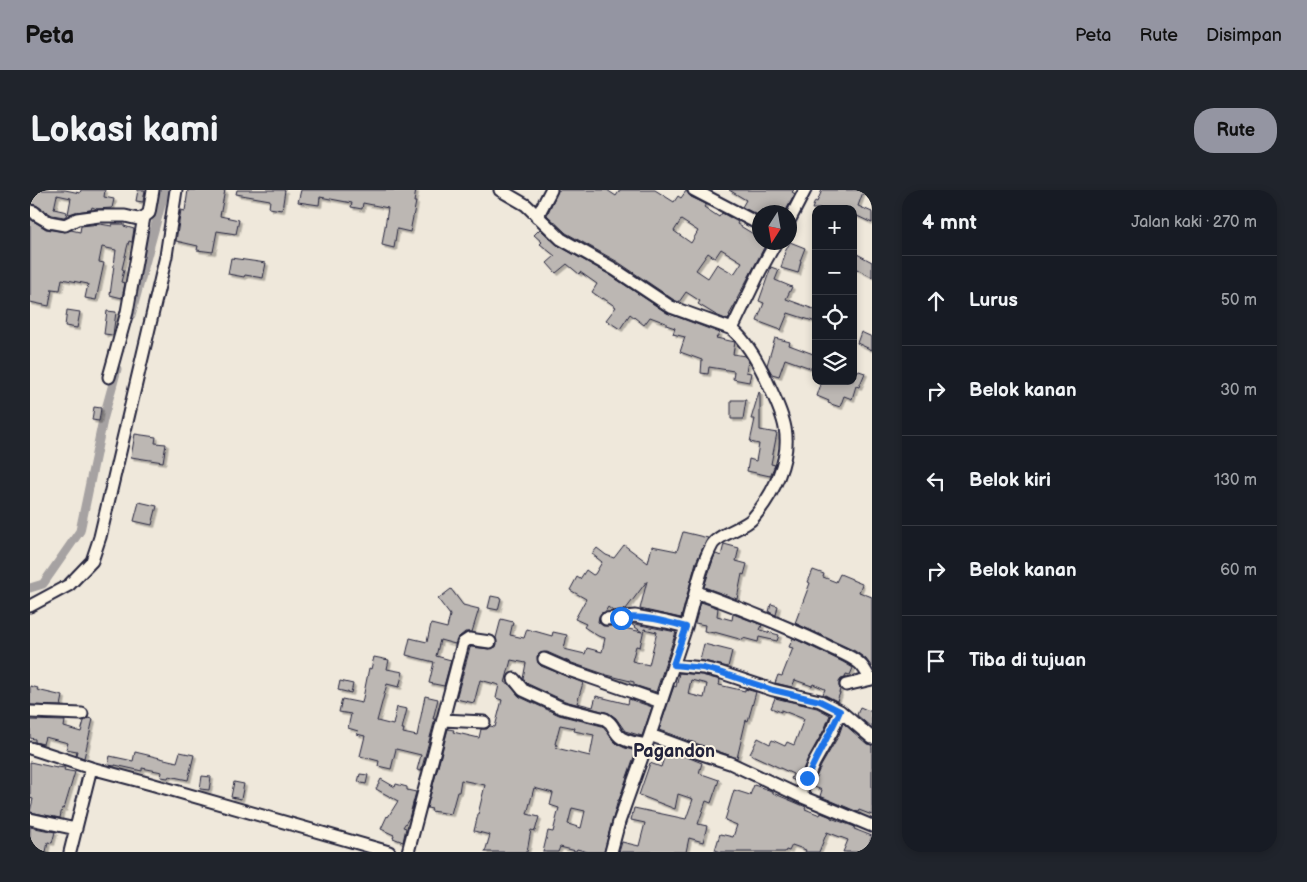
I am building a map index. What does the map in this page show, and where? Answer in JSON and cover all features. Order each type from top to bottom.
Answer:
[{"type":"street","points":[[30,211],[49,222],[65,225],[77,219],[99,216],[125,216],[138,220],[149,212],[153,190]]},
{"type":"street","points":[[30,606],[69,585],[92,561],[100,537],[142,363],[166,256],[176,190]]},
{"type":"street","points":[[500,190],[526,206],[560,239],[614,269],[671,307],[732,329],[740,336],[761,369],[778,403],[785,429],[786,446],[783,467],[765,504],[751,521],[713,542],[704,562],[686,627],[610,852]]},
{"type":"street","points":[[537,217],[551,190]]},
{"type":"street","points":[[694,190],[752,220]]},
{"type":"street","points":[[797,207],[805,190]]},
{"type":"street","points":[[109,377],[127,312],[144,217]]},
{"type":"street","points":[[732,329],[772,250]]},
{"type":"street","points":[[696,592],[791,629],[858,662],[871,679],[846,685]]},
{"type":"street","points":[[606,619],[635,616],[686,627]]},
{"type":"street","points":[[408,852],[463,643],[469,639],[490,642]]},
{"type":"street","points":[[544,659],[569,670],[661,702]]},
{"type":"street","points":[[673,665],[703,668],[768,689],[820,701],[840,711],[872,738]]},
{"type":"street","points":[[514,680],[523,690],[562,708],[611,722],[616,732],[623,739],[648,740],[730,763],[800,796],[872,826]]},
{"type":"street","points":[[800,796],[814,762],[832,731],[840,711]]},
{"type":"street","points":[[30,712],[82,714]]},
{"type":"street","points":[[443,720],[484,722]]},
{"type":"street","points":[[30,748],[91,768],[388,852]]},
{"type":"street","points":[[70,852],[91,768]]},
{"type":"street","points":[[30,819],[76,829]]},
{"type":"building","points":[[30,190],[65,190],[80,193],[81,190],[105,190],[104,197],[114,199],[112,208],[97,209],[92,207],[91,210],[68,214],[71,198],[57,195],[54,209],[67,212],[64,217],[52,215],[36,205],[30,204]]},
{"type":"building","points":[[138,190],[145,190],[143,202],[136,201]]},
{"type":"building","points":[[188,190],[225,190],[220,216],[239,220],[236,234],[217,231],[213,252],[197,250],[198,246],[176,241],[181,210],[185,211]]},
{"type":"building","points":[[237,190],[285,190],[282,210],[269,208],[270,200],[236,194]]},
{"type":"building","points":[[301,190],[416,190],[414,202],[416,202],[410,232],[397,229],[394,248],[382,245],[388,208],[363,203],[362,209],[351,207],[352,203],[320,197],[319,205],[298,202]]},
{"type":"building","points":[[558,190],[607,190],[616,196],[620,190],[655,190],[674,202],[678,196],[681,198],[686,191],[691,197],[706,204],[704,207],[719,217],[722,213],[738,222],[737,224],[752,233],[752,250],[763,250],[728,320],[698,304],[700,301],[686,292],[679,302],[674,300],[618,262],[566,233],[547,215]],"holes":[[[681,220],[698,231],[691,243],[674,231]],[[721,249],[742,262],[734,274],[717,264],[708,278],[696,270],[708,253],[715,258]]]},
{"type":"building","points":[[729,190],[794,190],[792,192],[795,194],[789,205],[752,205],[752,212],[742,207],[746,200]]},
{"type":"building","points":[[822,190],[858,190],[863,192],[858,206],[872,212],[872,223],[857,216],[857,205],[814,205],[815,201],[817,202]]},
{"type":"building","points":[[30,219],[46,229],[64,232],[71,230],[80,232],[81,226],[100,224],[112,226],[112,224],[124,224],[124,226],[134,229],[132,242],[129,241],[122,269],[124,270],[121,282],[125,283],[122,298],[110,295],[116,250],[102,247],[99,262],[104,263],[96,300],[85,298],[88,284],[62,279],[60,290],[52,289],[49,306],[30,302]]},
{"type":"building","points":[[540,229],[557,245],[610,275],[667,313],[720,333],[716,338],[735,342],[733,354],[745,356],[748,361],[746,372],[751,373],[749,382],[733,379],[734,371],[709,367],[708,374],[701,373],[702,360],[680,352],[685,337],[673,334],[675,328],[666,325],[666,323],[650,317],[644,325],[630,314],[620,329],[606,320],[616,307],[592,292],[597,284],[580,272],[579,274],[567,264],[556,273],[547,263],[555,256],[540,244],[542,242],[534,235]]},
{"type":"building","points":[[797,245],[805,248],[798,273],[781,268],[786,250],[797,250]]},
{"type":"building","points":[[857,254],[872,262],[872,277],[857,269]]},
{"type":"building","points":[[231,258],[266,263],[263,278],[228,274]]},
{"type":"building","points":[[771,267],[779,270],[775,280],[792,287],[786,299],[812,309],[812,321],[788,313],[781,330],[757,321],[764,303],[759,301]]},
{"type":"building","points":[[67,310],[80,312],[77,328],[65,326]]},
{"type":"building","points":[[107,311],[116,312],[113,335],[104,334]]},
{"type":"building","points":[[861,332],[872,337],[872,350],[857,343]]},
{"type":"building","points":[[775,338],[790,342],[789,345],[812,354],[812,369],[785,359],[779,376],[772,374],[767,365]]},
{"type":"building","points":[[857,370],[865,373],[859,387],[856,386],[852,399],[844,396],[840,407],[828,403],[829,401],[817,396],[821,385],[857,385]]},
{"type":"building","points":[[759,392],[760,430],[777,433],[771,464],[775,465],[770,476],[747,471],[749,459],[756,461],[759,444],[750,442],[755,419],[751,419]]},
{"type":"building","points":[[731,400],[746,400],[743,419],[731,419]]},
{"type":"building","points":[[94,407],[101,408],[99,421],[92,420]]},
{"type":"building","points":[[135,434],[156,437],[155,443],[166,444],[163,462],[131,457]]},
{"type":"building","points":[[139,502],[157,506],[152,525],[134,521]]},
{"type":"building","points":[[683,532],[708,538],[696,562],[681,618],[640,609],[647,581],[626,609],[613,611],[608,607],[599,616],[598,622],[603,626],[615,626],[642,632],[631,624],[676,632],[656,692],[634,685],[634,682],[572,663],[547,652],[540,653],[537,656],[538,663],[541,666],[583,683],[577,703],[593,707],[596,696],[628,704],[629,699],[652,707],[642,736],[625,731],[616,718],[609,713],[565,701],[528,684],[523,679],[526,663],[511,660],[505,683],[508,683],[520,697],[559,715],[602,726],[617,744],[636,751],[618,800],[604,852],[588,852],[577,849],[576,851],[560,847],[558,852],[543,852],[548,831],[553,832],[559,808],[550,805],[553,793],[534,788],[527,814],[539,817],[535,831],[531,830],[527,852],[485,852],[490,835],[474,831],[485,785],[461,780],[451,814],[431,811],[432,809],[427,808],[448,729],[479,738],[481,729],[487,729],[490,726],[495,727],[502,700],[496,698],[499,685],[480,680],[474,703],[456,699],[470,648],[489,649],[496,647],[496,638],[501,619],[513,622],[510,635],[524,638],[527,629],[552,636],[553,632],[567,635],[564,649],[585,654],[587,648],[602,652],[605,638],[598,636],[584,627],[586,624],[575,619],[586,599],[570,590],[577,577],[580,579],[586,570],[593,575],[595,574],[602,562],[592,554],[597,548],[614,558],[624,545],[648,563],[652,546],[677,551]],"holes":[[[644,629],[657,632],[649,665],[632,661],[636,646],[640,647]],[[560,725],[575,728],[574,731],[594,735],[590,756],[556,748],[557,745],[555,744]],[[572,808],[585,811],[581,828],[568,824]]]},
{"type":"building","points":[[724,544],[739,548],[736,561],[747,564],[744,575],[742,574],[737,599],[704,587],[714,557],[716,554],[721,556]]},
{"type":"building","points":[[813,570],[824,574],[823,577],[836,582],[840,574],[852,579],[862,584],[859,592],[872,597],[872,667],[866,659],[855,651],[795,623]]},
{"type":"building","points":[[451,589],[463,605],[479,609],[472,632],[465,632],[455,644],[440,640],[436,656],[451,660],[444,686],[429,683],[434,662],[406,655],[410,638],[427,642],[431,624],[447,628],[450,615],[438,599]]},
{"type":"building","points":[[491,596],[501,598],[498,610],[488,608]]},
{"type":"building","points":[[701,602],[718,608],[717,616],[732,620],[733,614],[762,625],[760,630],[779,635],[777,641],[759,637],[758,642],[743,638],[743,640],[704,631],[705,625],[695,623]]},
{"type":"building","points":[[771,604],[778,606],[776,615],[769,612]]},
{"type":"building","points":[[793,638],[853,668],[850,675],[846,674],[845,678],[839,682],[840,693],[837,701],[823,694],[825,689],[813,684],[812,686],[795,680],[792,687],[775,683],[778,675],[782,676],[793,648],[789,647]]},
{"type":"building","points":[[704,644],[732,651],[728,667],[700,660]]},
{"type":"building","points":[[374,657],[389,660],[387,669],[403,672],[399,687],[387,684],[377,721],[393,725],[397,707],[407,709],[402,729],[404,729],[403,733],[417,736],[425,696],[438,699],[433,719],[435,719],[421,771],[417,770],[421,755],[396,749],[391,769],[378,766],[379,761],[360,756],[365,736],[357,734],[358,731],[348,728],[351,714],[339,712],[342,699],[362,703],[369,668],[371,669]]},
{"type":"building","points":[[679,673],[702,675],[720,680],[719,685],[756,692],[748,721],[746,720],[737,758],[659,730],[674,686],[676,687]],"holes":[[[691,680],[707,684],[704,698],[688,694]]]},
{"type":"building","points":[[340,681],[353,684],[351,693],[338,690]]},
{"type":"building","points":[[30,686],[38,688],[37,690],[63,696],[61,706],[30,705]]},
{"type":"building","points":[[775,698],[817,708],[830,715],[798,782],[791,779],[793,774],[750,754],[758,738],[770,744],[772,740],[785,746],[787,742],[794,745],[804,719],[771,708]]},
{"type":"building","points":[[860,707],[872,712],[872,728],[857,715]]},
{"type":"building","points":[[88,718],[93,719],[84,758],[76,755],[77,751],[66,749],[68,743],[45,737],[43,744],[35,742],[35,739],[30,738],[30,720],[65,721],[64,727],[81,732],[84,721]]},
{"type":"building","points":[[843,723],[867,744],[872,745],[872,815],[859,810],[858,812],[820,796],[822,790],[812,786],[839,735]]},
{"type":"building","points":[[667,749],[702,763],[699,773],[719,780],[711,803],[706,801],[698,824],[707,826],[703,842],[689,838],[686,852],[619,852],[622,842],[639,846],[645,823],[631,820],[634,808],[686,819],[693,799],[678,794],[675,809],[639,795],[650,763],[661,767]]},
{"type":"building","points":[[135,752],[177,762],[180,752],[194,755],[188,780],[169,776],[168,778],[161,777],[162,772],[142,768],[142,771],[108,765],[110,756],[133,761]]},
{"type":"building","points":[[30,762],[65,768],[64,770],[75,772],[60,818],[30,812],[33,799],[30,798]]},
{"type":"building","points":[[360,774],[368,775],[366,784],[358,782]]},
{"type":"building","points":[[202,776],[211,777],[209,790],[200,789]]},
{"type":"building","points":[[381,779],[395,787],[396,784],[416,792],[409,818],[403,827],[406,828],[403,842],[393,838],[394,835],[381,829],[387,816],[398,801],[376,789]]},
{"type":"building","points":[[234,782],[244,784],[241,799],[231,797]]},
{"type":"building","points":[[754,785],[806,807],[805,809],[831,817],[872,836],[866,852],[843,852],[848,840],[827,832],[819,852],[805,852],[806,850],[792,845],[789,851],[786,850],[785,852],[721,852],[715,850],[720,834],[733,837],[737,825],[725,820],[734,790],[750,795]]},
{"type":"building","points":[[30,827],[55,832],[52,843],[48,842],[46,852],[30,852]]},
{"type":"waterway","points":[[131,315],[165,190]]},
{"type":"waterway","points":[[30,588],[43,584],[80,531],[103,420],[117,369]]},
{"type":"district","name":"Pagandon","points":[[674,751]]},
{"type":"route","points":[[621,618],[645,617],[686,627],[673,665],[703,668],[719,672],[773,690],[820,701],[840,711],[832,731],[807,778]]}]
